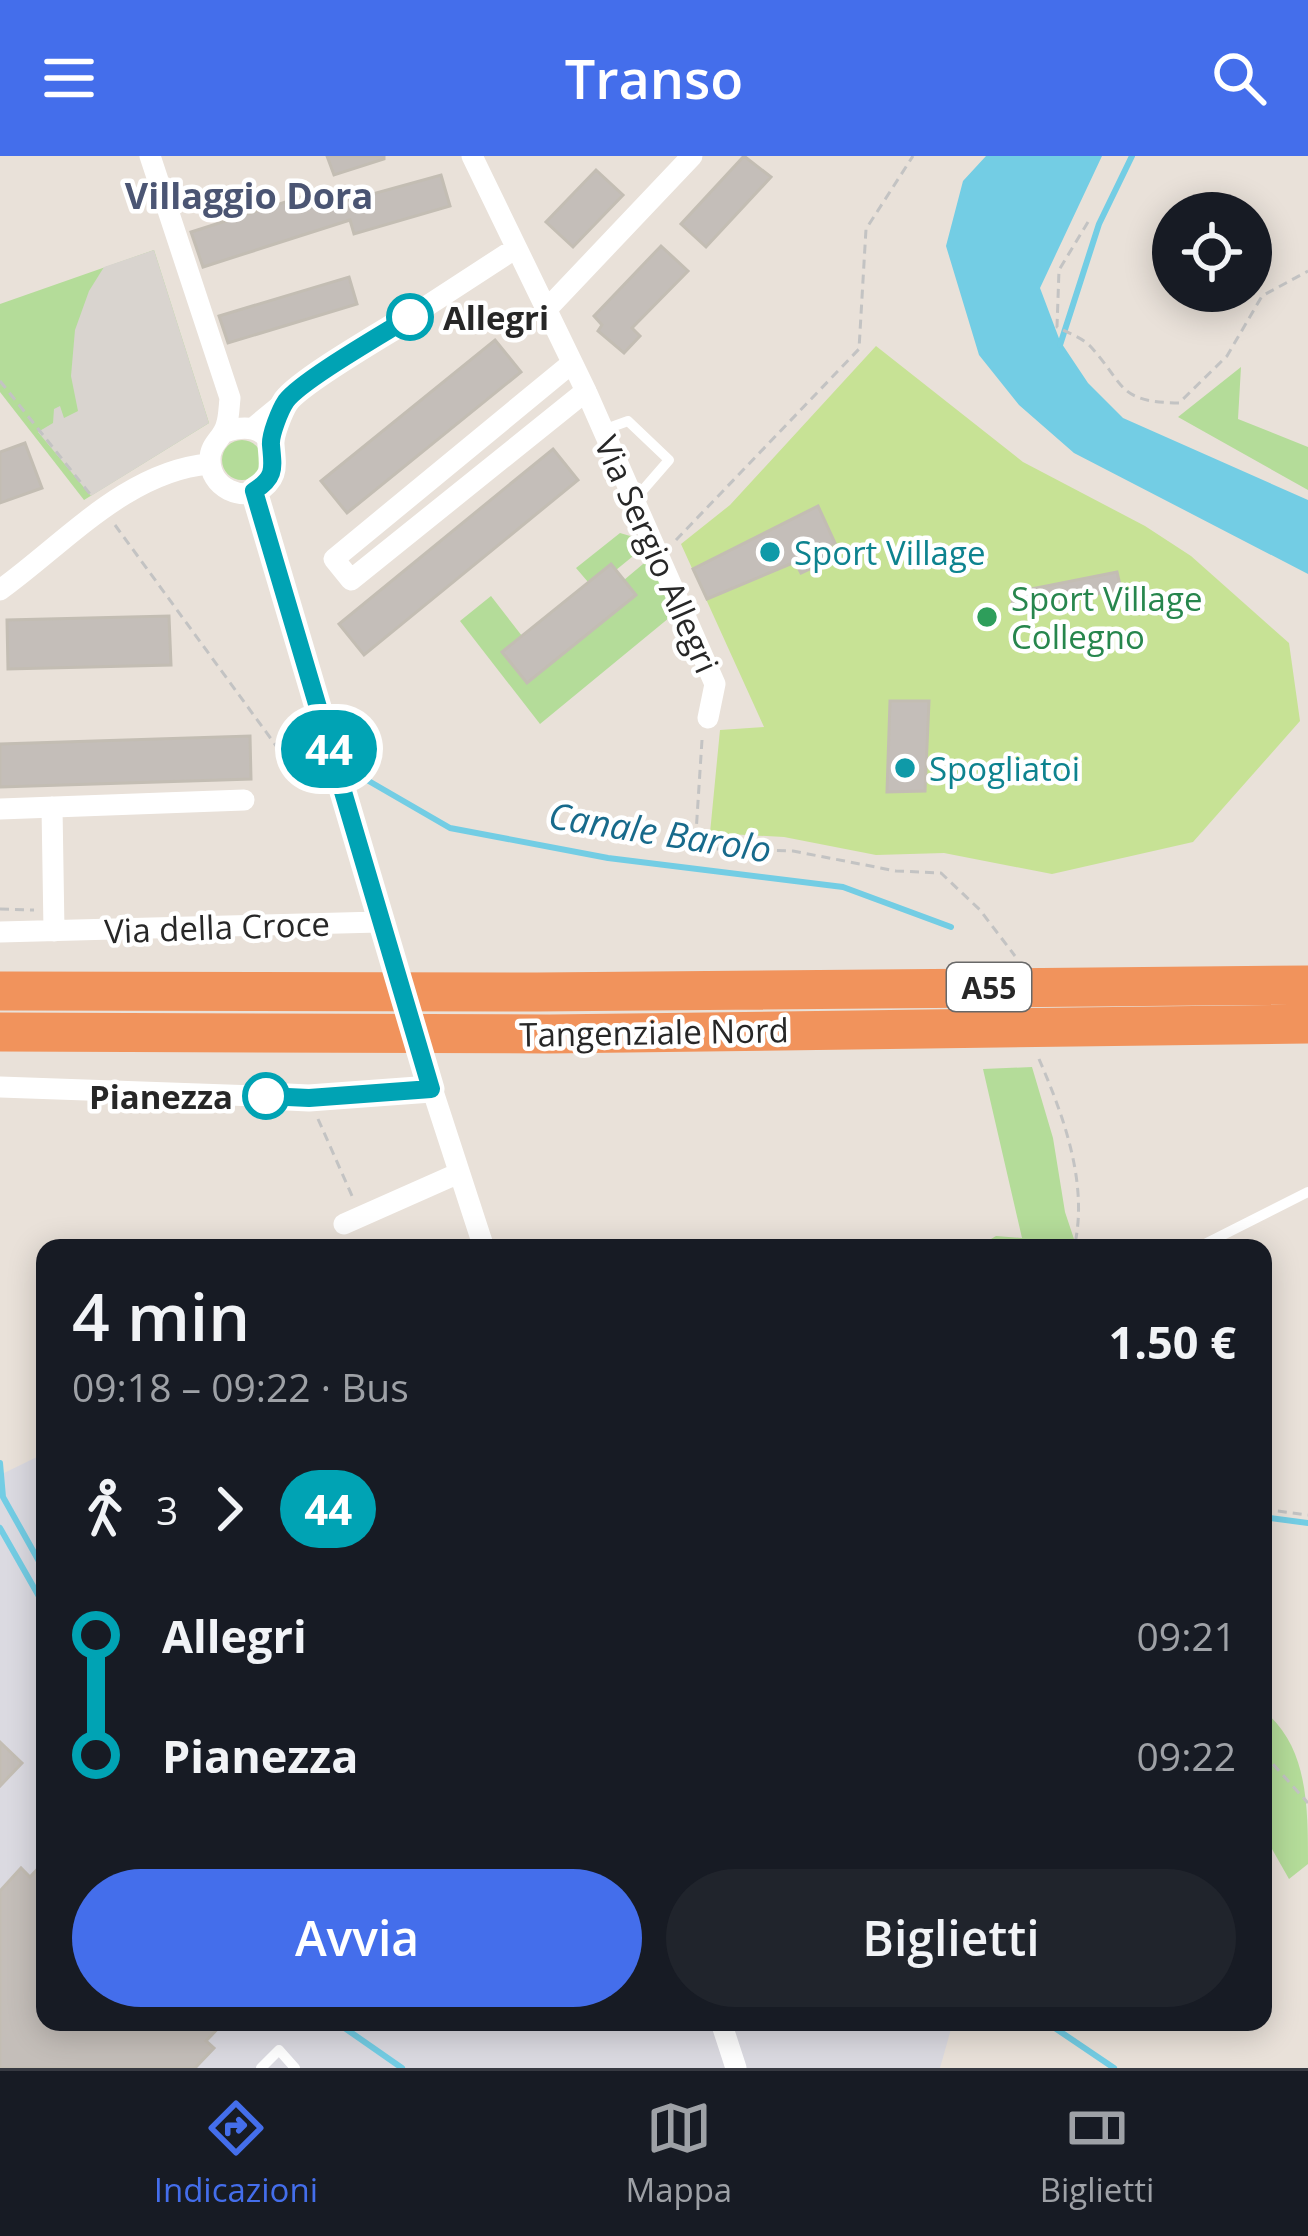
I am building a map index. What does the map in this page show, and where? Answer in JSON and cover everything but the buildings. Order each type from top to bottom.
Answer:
[{"type":"highway","name":"Tangenziale Nord","points":[[0,991],[1308,985]]},
{"type":"highway","name":"Tangenziale Nord","points":[[0,1032],[549,1034],[1308,1024]]},
{"type":"street","points":[[150,156],[230,398],[225,431],[210,452],[209,464],[214,478],[239,493],[266,484],[275,457],[261,436],[225,431]]},
{"type":"street","name":"Via Sergio Allegri","points":[[472,156],[586,391],[716,684],[708,718]]},
{"type":"street","points":[[546,310],[692,156]]},
{"type":"street","points":[[261,436],[286,402],[516,248]]},
{"type":"street","name":"Via Sergio Allegri","points":[[572,363],[334,559],[351,580],[586,391]]},
{"type":"street","points":[[0,590],[103,511],[168,472],[209,464]]},
{"type":"street","points":[[254,491],[379,922],[481,1239]]},
{"type":"street","points":[[0,809],[244,800]]},
{"type":"street","points":[[52,807],[54,921]]},
{"type":"street","name":"Via della Croce","points":[[0,932],[54,921],[379,922]]},
{"type":"street","points":[[0,1087],[309,1098],[431,1089]]},
{"type":"street","points":[[352,1220],[459,1173]]},
{"type":"street","points":[[724,2031],[736,2068]]},
{"type":"lane","points":[[603,430],[628,421],[669,460],[634,501]]},
{"type":"lane","points":[[1215,1239],[1308,1192]]},
{"type":"lane","points":[[261,2068],[279,2050],[295,2068]]},
{"type":"path","points":[[658,558],[859,349],[866,229],[913,156]]},
{"type":"path","points":[[1088,222],[1059,270],[1057,327],[1088,342],[1121,389],[1153,403],[1179,403],[1227,356],[1262,296],[1308,271]]},
{"type":"path","points":[[0,381],[103,511],[277,747],[305,769],[322,770]]},
{"type":"path","points":[[708,718],[701,742],[696,833],[715,849],[793,851],[896,871],[940,873],[980,910],[1016,958]]},
{"type":"path","points":[[0,909],[54,921]]},
{"type":"path","points":[[1037,1054],[1080,1185],[1076,1239]]},
{"type":"path","points":[[309,1098],[352,1220]]},
{"type":"path","points":[[1272,1510],[1308,1515]]},
{"type":"path","points":[[1272,1763],[1308,1803]]},
{"type":"shaded area","points":[[154,250],[209,423],[91,496],[38,432],[53,423],[54,409],[60,406],[64,418],[78,411],[71,376],[75,330],[104,267]]},
{"type":"shaded area","points":[[36,1457],[36,2031],[950,2031],[940,2068],[0,2068],[0,1475]]},
{"type":"green space","points":[[154,250],[209,423],[84,500],[0,392],[0,304]]},
{"type":"green space","name":"Sport Village Collegno","points":[[876,346],[1023,462],[1145,526],[1191,556],[1289,643],[1300,721],[1193,842],[1052,874],[944,853],[876,855],[784,837],[710,833],[720,730],[764,727],[681,544],[730,505]]},
{"type":"green space","points":[[1241,367],[1238,419],[1308,447],[1308,490],[1178,417]]},
{"type":"green space","points":[[242,440],[256,446],[262,460],[256,474],[242,480],[228,474],[222,460],[228,446]]},
{"type":"green space","points":[[620,533],[637,538],[643,548],[616,570],[611,564],[588,582],[576,568]]},
{"type":"green space","points":[[649,559],[675,613],[540,724],[460,621],[491,596],[522,636],[503,652],[527,683],[636,595],[624,580]]},
{"type":"green space","points":[[1032,1067],[1074,1239],[991,1239],[1022,1238],[983,1069]]},
{"type":"green space","points":[[1272,1719],[1297,1759],[1306,1799],[1308,1864],[1289,1879],[1272,1849]]},
{"type":"water","points":[[986,156],[1102,156],[1040,288],[1060,341],[1088,383],[1123,418],[1308,500],[1308,574],[1074,453],[1019,405],[979,355],[946,246],[963,181]]},
{"type":"waterway","points":[[1060,345],[1099,224],[1132,156]]},
{"type":"waterway","name":"Canale Barolo","points":[[367,780],[450,828],[608,858],[843,887],[951,927]]},
{"type":"waterway","points":[[0,1463],[3,1497],[36,1556]]},
{"type":"waterway","name":"Canale Barolo","points":[[1272,1518],[1308,1523]]},
{"type":"waterway","points":[[0,1528],[36,1591]]},
{"type":"waterway","points":[[349,2031],[402,2068]]},
{"type":"waterway","points":[[1059,2031],[1114,2068]]},
{"type":"bus line","name":"44","points":[[266,1096],[309,1098],[431,1089],[254,491],[274,471],[270,443],[286,402],[410,317]]},
{"type":"place","name":"Allegri","points":[[410,317]]},
{"type":"place","name":"Sport Village","points":[[770,552]]},
{"type":"place","name":"Sport Village Collegno","points":[[987,617]]},
{"type":"place","name":"Spogliatoi","points":[[905,768]]},
{"type":"place","name":"Pianezza","points":[[266,1096]]},
{"type":"district","name":"Villaggio Dora","points":[[249,195]]}]
